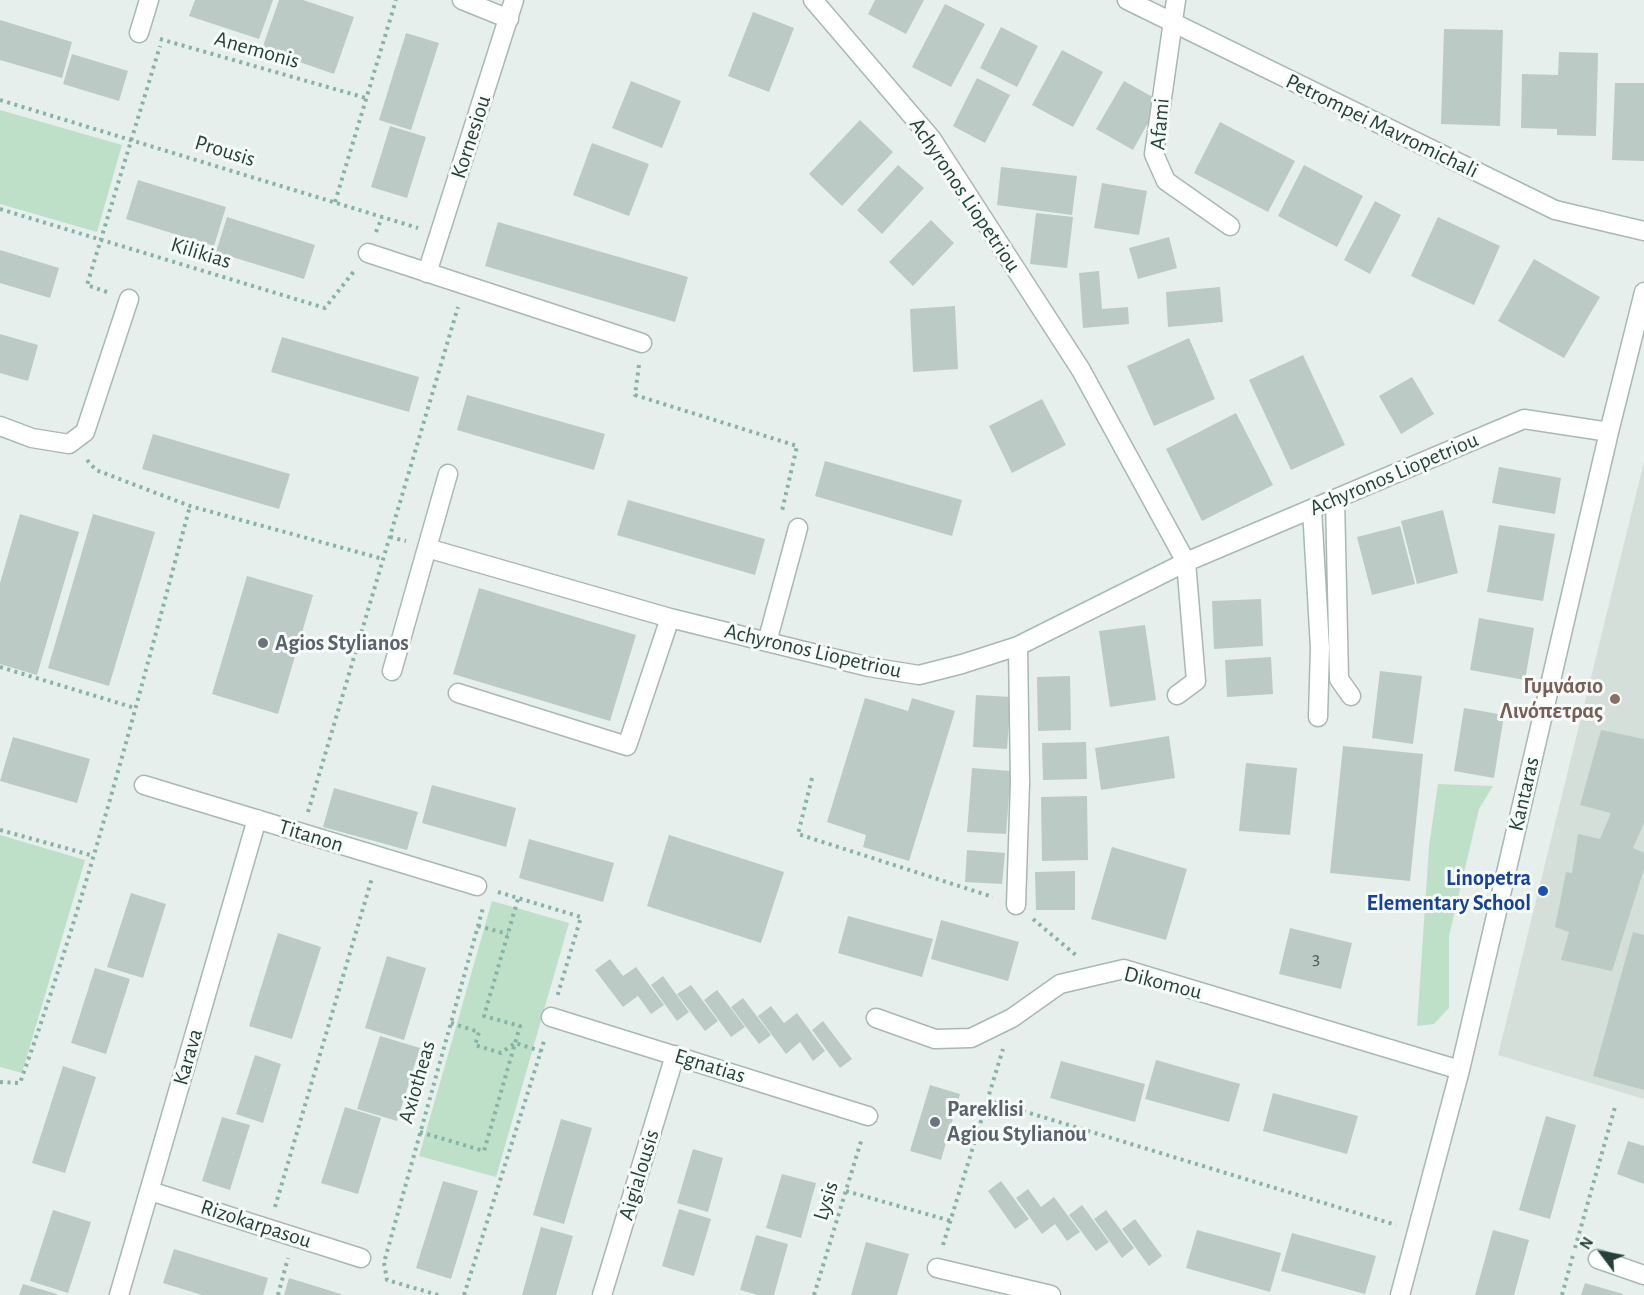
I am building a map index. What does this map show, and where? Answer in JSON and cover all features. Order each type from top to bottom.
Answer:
[{"type":"street","points":[[140,33],[149,0]]},
{"type":"street","points":[[462,0],[508,19]]},
{"type":"street","name":"Kornesiou","points":[[427,273],[514,0]]},
{"type":"street","name":"Achyronos Liopetriou","points":[[813,0],[931,138],[1081,370],[1185,562]]},
{"type":"street","name":"Petrompei Mavromichali","points":[[1127,0],[1555,210],[1644,231]]},
{"type":"street","name":"Afami","points":[[1176,0],[1154,154],[1166,181],[1230,226]]},
{"type":"street","points":[[368,253],[642,343]]},
{"type":"street","name":"Kantaras","points":[[1400,1295],[1460,1070],[1608,432],[1644,292]]},
{"type":"street","points":[[0,426],[32,438],[69,444],[85,432],[129,299]]},
{"type":"street","name":"Achyronos Liopetriou","points":[[427,548],[670,618],[869,667],[919,675],[1018,646],[1185,562],[1524,419],[1608,432]]},
{"type":"street","points":[[392,671],[448,474]]},
{"type":"street","points":[[1335,499],[1339,679],[1351,696]]},
{"type":"street","points":[[1311,509],[1320,648],[1318,717]]},
{"type":"street","points":[[767,642],[798,528]]},
{"type":"street","points":[[1177,695],[1196,681],[1185,562]]},
{"type":"street","points":[[458,693],[627,746],[670,618]]},
{"type":"street","points":[[1016,904],[1020,783],[1018,646]]},
{"type":"street","name":"Titanon","points":[[144,785],[483,888]]},
{"type":"street","name":"Karava","points":[[119,1295],[257,819]]},
{"type":"street","name":"Dikomou","points":[[876,1018],[935,1039],[971,1038],[1012,1018],[1060,984],[1124,969],[1460,1070]]},
{"type":"street","name":"Egnatias","points":[[551,1017],[868,1116]]},
{"type":"street","name":"Aigialousis","points":[[602,1295],[675,1055]]},
{"type":"street","name":"Rizokarpasou","points":[[150,1191],[361,1258]]},
{"type":"street","points":[[1598,1259],[1644,1275]]},
{"type":"street","points":[[937,1268],[1050,1295]]},
{"type":"path","points":[[335,202],[396,0]]},
{"type":"path","name":"Anemonis","points":[[140,33],[366,98]]},
{"type":"path","points":[[87,285],[162,40]]},
{"type":"path","name":"Prousis","points":[[0,100],[440,234]]},
{"type":"path","name":"Kilikias","points":[[0,209],[325,308],[368,253]]},
{"type":"path","points":[[302,833],[465,286]]},
{"type":"path","points":[[642,343],[635,395],[797,446],[780,521],[798,528]]},
{"type":"path","points":[[69,444],[96,470],[190,506],[383,559]]},
{"type":"path","points":[[0,1082],[20,1083],[94,856],[190,506]]},
{"type":"path","points":[[0,667],[135,708]]},
{"type":"path","points":[[812,778],[798,834],[1016,904],[1099,975]]},
{"type":"path","points":[[0,830],[94,856]]},
{"type":"path","points":[[268,1228],[378,856]]},
{"type":"path","points":[[464,1295],[581,918],[483,888]]},
{"type":"path","name":"Axiotheas","points":[[384,1262],[478,926],[483,888]]},
{"type":"path","points":[[420,1132],[484,1151],[520,1026],[484,1016],[518,898]]},
{"type":"path","points":[[478,926],[508,934]]},
{"type":"path","points":[[937,1268],[1012,1018]]},
{"type":"path","points":[[451,1023],[479,1032],[475,1045],[501,1053],[515,1043]]},
{"type":"path","points":[[515,1043],[541,1051]]},
{"type":"path","points":[[987,1100],[1417,1232]]},
{"type":"path","points":[[1562,1295],[1615,1107]]},
{"type":"path","name":"Lysis","points":[[814,1295],[868,1116]]},
{"type":"path","points":[[846,1191],[951,1221]]},
{"type":"path","points":[[278,1295],[294,1236]]},
{"type":"path","points":[[361,1258],[384,1262],[387,1280],[438,1295]]},
{"type":"shaded area","name":"Γυμνάσιο Λινόπετρας","points":[[1644,462],[1644,1099],[1498,1055]]},
{"type":"green space","points":[[0,110],[122,145],[97,232],[0,204]]},
{"type":"green space","points":[[1438,784],[1493,786],[1479,809],[1449,936],[1449,1008],[1434,1024],[1417,1026],[1429,846]]},
{"type":"green space","points":[[0,835],[85,860],[22,1073],[0,1067]]},
{"type":"green space","points":[[492,901],[569,923],[496,1177],[419,1156]]},
{"type":"building","points":[[195,0],[273,0],[259,39],[189,16]]},
{"type":"building","points":[[279,0],[303,0],[354,17],[334,74],[262,49]]},
{"type":"building","points":[[875,0],[924,0],[906,34],[868,14]]},
{"type":"building","points":[[945,4],[985,24],[951,87],[912,67]]},
{"type":"building","points":[[753,12],[794,28],[769,92],[728,76]]},
{"type":"building","points":[[0,20],[72,42],[62,78],[0,60]]},
{"type":"building","points":[[1001,27],[1038,46],[1017,87],[980,68]]},
{"type":"building","points":[[1444,29],[1503,30],[1500,126],[1441,124]]},
{"type":"building","points":[[406,33],[439,43],[411,130],[379,120]]},
{"type":"building","points":[[1062,50],[1103,72],[1073,127],[1032,105]]},
{"type":"building","points":[[1559,52],[1598,53],[1596,136],[1557,135],[1557,129],[1521,128],[1522,74],[1558,75]]},
{"type":"building","points":[[72,54],[128,71],[119,101],[63,84]]},
{"type":"building","points":[[977,78],[1010,95],[985,143],[953,126]]},
{"type":"building","points":[[631,81],[681,101],[662,148],[612,128]]},
{"type":"building","points":[[1124,81],[1160,101],[1133,150],[1096,129]]},
{"type":"building","points":[[1615,83],[1644,83],[1644,161],[1612,160]]},
{"type":"building","points":[[860,120],[893,152],[842,206],[809,174]]},
{"type":"building","points":[[1220,122],[1295,161],[1268,212],[1194,173]]},
{"type":"building","points":[[390,126],[426,137],[407,198],[371,187]]},
{"type":"building","points":[[592,143],[649,164],[629,216],[573,195]]},
{"type":"building","points":[[898,165],[924,188],[882,234],[857,210]]},
{"type":"building","points":[[1304,165],[1363,196],[1337,247],[1278,216]]},
{"type":"building","points":[[1001,167],[1077,176],[1072,215],[997,205]]},
{"type":"building","points":[[138,180],[226,207],[214,246],[126,219]]},
{"type":"building","points":[[1102,183],[1147,191],[1139,235],[1094,228]]},
{"type":"building","points":[[1375,201],[1401,215],[1370,274],[1344,260]]},
{"type":"building","points":[[1036,213],[1073,217],[1067,268],[1030,264]]},
{"type":"building","points":[[227,217],[315,245],[304,279],[216,252]]},
{"type":"building","points":[[1438,217],[1500,246],[1474,305],[1411,276]]},
{"type":"building","points":[[931,220],[954,243],[913,286],[889,262]]},
{"type":"building","points":[[498,222],[688,277],[675,322],[485,266]]},
{"type":"building","points":[[1169,237],[1177,268],[1138,279],[1129,248]]},
{"type":"building","points":[[0,250],[59,268],[50,298],[0,283]]},
{"type":"building","points":[[1534,259],[1600,297],[1564,358],[1498,321]]},
{"type":"building","points":[[1099,271],[1102,309],[1128,307],[1129,324],[1083,328],[1079,273]]},
{"type":"building","points":[[1220,287],[1223,322],[1168,327],[1166,292]]},
{"type":"building","points":[[955,306],[958,369],[913,372],[910,309]]},
{"type":"building","points":[[0,334],[38,345],[28,381],[0,373]]},
{"type":"building","points":[[282,337],[419,377],[409,412],[271,372]]},
{"type":"building","points":[[1189,338],[1215,399],[1154,426],[1127,366]]},
{"type":"building","points":[[1303,355],[1345,445],[1291,470],[1249,380]]},
{"type":"building","points":[[1412,377],[1434,414],[1401,434],[1379,396]]},
{"type":"building","points":[[467,395],[605,434],[594,470],[457,430]]},
{"type":"building","points":[[1042,399],[1066,445],[1012,473],[989,426]]},
{"type":"building","points":[[1236,413],[1273,485],[1202,521],[1166,449]]},
{"type":"building","points":[[153,434],[290,474],[279,509],[142,469]]},
{"type":"building","points":[[825,461],[962,500],[952,536],[815,496]]},
{"type":"building","points":[[1499,467],[1561,478],[1555,514],[1492,503]]},
{"type":"building","points":[[628,500],[765,539],[755,575],[617,535]]},
{"type":"building","points":[[1443,510],[1458,573],[1417,584],[1401,521]]},
{"type":"building","points":[[20,514],[79,532],[37,675],[0,664],[0,583]]},
{"type":"building","points":[[93,514],[155,532],[109,686],[48,668]]},
{"type":"building","points":[[1499,525],[1555,534],[1543,601],[1487,592]]},
{"type":"building","points":[[1400,526],[1415,584],[1372,595],[1357,537]]},
{"type":"building","name":"Agios Stylianos","points":[[247,576],[313,595],[278,714],[212,694]]},
{"type":"building","points":[[479,588],[636,635],[610,721],[453,674]]},
{"type":"building","points":[[1261,599],[1263,646],[1214,649],[1212,601]]},
{"type":"building","points":[[1479,618],[1534,628],[1525,680],[1470,670]]},
{"type":"building","points":[[1145,625],[1156,700],[1110,707],[1099,631]]},
{"type":"building","points":[[1271,657],[1273,694],[1227,697],[1225,660]]},
{"type":"building","points":[[1380,671],[1422,676],[1413,744],[1372,738]]},
{"type":"building","points":[[1070,676],[1071,730],[1038,731],[1037,677]]},
{"type":"building","points":[[976,695],[1011,697],[1007,749],[973,747]]},
{"type":"building","points":[[865,698],[908,711],[912,698],[955,711],[909,861],[863,847],[866,835],[827,822]]},
{"type":"building","points":[[1464,708],[1504,715],[1494,778],[1454,771]]},
{"type":"building","points":[[1601,730],[1644,739],[1644,823],[1633,848],[1644,853],[1644,869],[1612,971],[1561,960],[1569,932],[1555,927],[1566,872],[1572,873],[1578,834],[1600,839],[1611,813],[1580,805]]},
{"type":"building","points":[[1169,736],[1175,778],[1101,790],[1095,748]]},
{"type":"building","points":[[13,737],[90,759],[77,803],[0,781]]},
{"type":"building","points":[[1086,742],[1087,779],[1043,780],[1042,743]]},
{"type":"building","points":[[1343,746],[1423,754],[1410,881],[1330,873]]},
{"type":"building","points":[[1246,763],[1297,768],[1290,835],[1239,831]]},
{"type":"building","points":[[972,768],[1011,771],[1006,834],[967,832]]},
{"type":"building","points":[[432,785],[516,808],[506,847],[422,823]]},
{"type":"building","points":[[334,788],[418,812],[407,850],[323,827]]},
{"type":"building","points":[[1087,796],[1088,860],[1042,861],[1041,797]]},
{"type":"building","points":[[669,835],[784,872],[761,943],[647,906]]},
{"type":"building","points":[[529,839],[614,863],[603,902],[519,878]]},
{"type":"building","points":[[1112,847],[1187,869],[1166,940],[1091,919]]},
{"type":"building","points":[[967,850],[1005,853],[1002,884],[965,882]]},
{"type":"building","points":[[1075,871],[1075,910],[1036,910],[1035,872]]},
{"type":"building","points":[[131,893],[166,904],[143,978],[107,967]]},
{"type":"building","points":[[848,916],[933,939],[922,977],[838,953]]},
{"type":"building","points":[[941,920],[1019,942],[1008,981],[931,959]]},
{"type":"building","points":[[1290,928],[1352,943],[1341,989],[1279,974]]},
{"type":"building","points":[[1633,932],[1644,935],[1644,1090],[1593,1076]]},
{"type":"building","points":[[278,933],[321,947],[292,1039],[249,1026]]},
{"type":"building","points":[[387,956],[426,968],[404,1040],[365,1028]]},
{"type":"building","points":[[610,959],[623,976],[636,967],[664,1005],[651,1014],[638,996],[623,1007],[595,970]]},
{"type":"building","points":[[95,968],[130,979],[106,1054],[71,1043]]},
{"type":"building","points":[[663,976],[689,1012],[677,1021],[651,985]]},
{"type":"building","points":[[691,985],[718,1021],[705,1031],[677,994]]},
{"type":"building","points":[[717,990],[745,1027],[731,1037],[704,1000]]},
{"type":"building","points":[[743,998],[771,1035],[759,1044],[731,1007]]},
{"type":"building","points":[[771,1006],[784,1023],[797,1013],[825,1051],[813,1061],[800,1042],[786,1054],[758,1016]]},
{"type":"building","points":[[823,1021],[852,1059],[840,1068],[812,1030]]},
{"type":"building","points":[[380,1036],[420,1048],[397,1121],[357,1109]]},
{"type":"building","points":[[255,1055],[281,1064],[263,1123],[236,1114]]},
{"type":"building","points":[[1156,1060],[1240,1084],[1229,1122],[1145,1099]]},
{"type":"building","points":[[1061,1061],[1145,1084],[1135,1122],[1050,1098]]},
{"type":"building","points":[[63,1066],[96,1077],[65,1173],[32,1163]]},
{"type":"building","name":"Pareklisi Agiou Stylianou","points":[[930,1085],[960,1094],[941,1160],[910,1151]]},
{"type":"building","points":[[1273,1093],[1358,1116],[1347,1154],[1263,1131]]},
{"type":"building","points":[[345,1107],[381,1118],[358,1194],[321,1183]]},
{"type":"building","points":[[1546,1116],[1576,1125],[1550,1219],[1519,1210]]},
{"type":"building","points":[[222,1117],[250,1125],[230,1190],[202,1181]]},
{"type":"building","points":[[561,1119],[592,1128],[564,1224],[533,1215]]},
{"type":"building","points":[[1628,1141],[1644,1146],[1644,1184],[1617,1174]]},
{"type":"building","points":[[693,1149],[723,1158],[708,1212],[677,1203]]},
{"type":"building","points":[[782,1174],[816,1183],[801,1238],[766,1228]]},
{"type":"building","points":[[443,1181],[478,1191],[451,1279],[416,1268]]},
{"type":"building","points":[[1001,1181],[1029,1219],[1015,1229],[988,1191]]},
{"type":"building","points":[[1028,1189],[1041,1207],[1054,1197],[1080,1232],[1067,1241],[1055,1224],[1042,1234],[1016,1198]]},
{"type":"building","points":[[1082,1205],[1109,1242],[1096,1251],[1069,1215]]},
{"type":"building","points":[[679,1209],[711,1219],[694,1276],[662,1266]]},
{"type":"building","points":[[53,1210],[91,1222],[68,1293],[30,1281]]},
{"type":"building","points":[[1106,1210],[1134,1248],[1122,1258],[1094,1219]]},
{"type":"building","points":[[1135,1219],[1162,1256],[1149,1266],[1122,1229]]},
{"type":"building","points":[[541,1227],[573,1236],[556,1295],[522,1295]]},
{"type":"building","points":[[1197,1230],[1281,1253],[1270,1292],[1186,1268]]},
{"type":"building","points":[[1493,1230],[1529,1240],[1514,1295],[1475,1295]]},
{"type":"building","points":[[1292,1233],[1376,1256],[1365,1294],[1281,1271]]},
{"type":"building","points":[[756,1235],[788,1244],[774,1295],[758,1295],[740,1290]]},
{"type":"building","points":[[866,1242],[909,1254],[897,1295],[851,1295]]},
{"type":"building","points":[[174,1249],[268,1278],[263,1295],[202,1295],[163,1283]]},
{"type":"building","points":[[289,1278],[341,1294],[341,1295],[284,1295]]},
{"type":"building","points":[[1585,1283],[1623,1294],[1623,1295],[1581,1295]]},
{"type":"building","points":[[23,1284],[57,1294],[57,1295],[19,1295]]},
{"type":"place","name":"Agios Stylianos","points":[[263,643]]},
{"type":"place","name":"Γυμνάσιο Λινόπετρας","points":[[1615,699]]},
{"type":"place","name":"Linopetra Elementary School","points":[[1543,891]]},
{"type":"place","name":"Pareklisi Agiou Stylianou","points":[[935,1122]]}]
